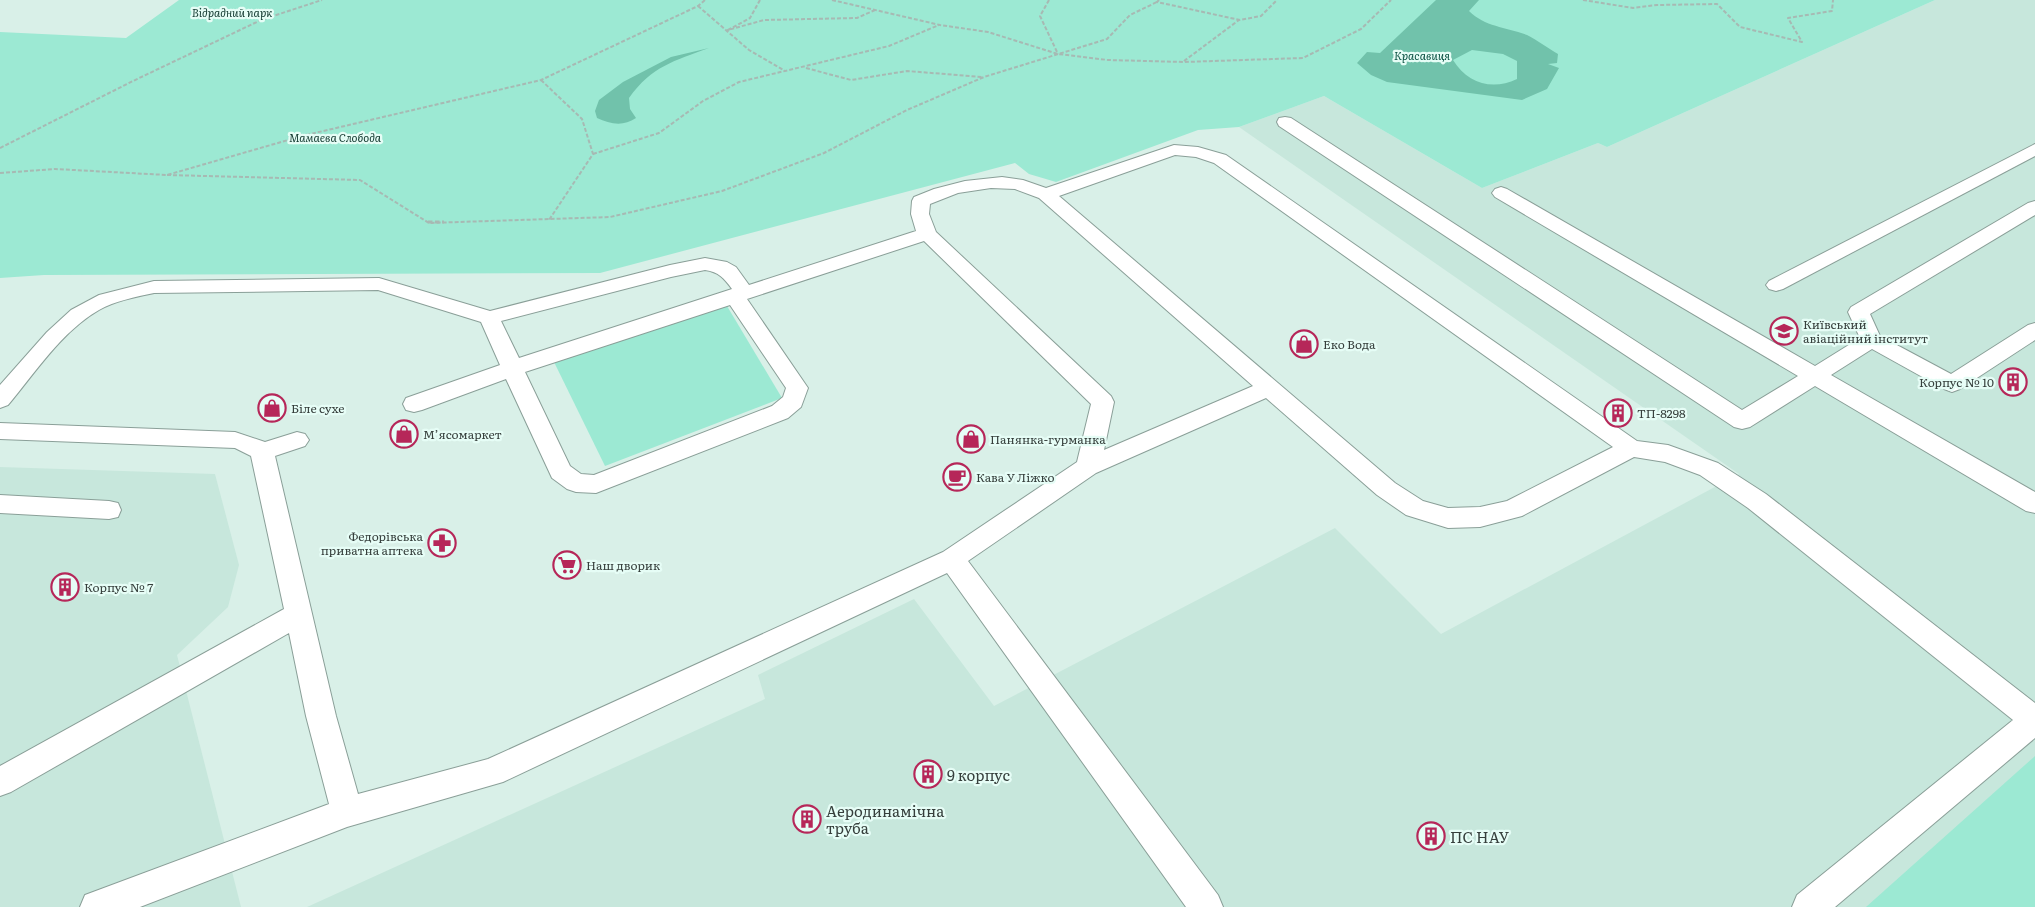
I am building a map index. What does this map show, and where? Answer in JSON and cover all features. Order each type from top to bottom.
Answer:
[{"type":"lane","points":[[1285,122],[1742,420],[1872,340]]},
{"type":"lane","points":[[1776,285],[2035,149]]},
{"type":"lane","points":[[1046,194],[1174,150],[1198,152],[1220,159],[1631,448],[1668,454],[1709,469],[1757,501],[2035,720],[1809,907]]},
{"type":"lane","points":[[1088,467],[1103,402],[927,234],[920,214],[921,201],[934,194],[997,182],[1013,183],[1046,194],[1386,490],[1416,508],[1448,518],[1480,517],[1513,509],[1631,448]]},
{"type":"lane","points":[[1501,193],[2035,504]]},
{"type":"lane","points":[[2035,207],[1858,312],[1872,340],[1952,384],[2035,330]]},
{"type":"lane","points":[[414,404],[513,368],[927,234]]},
{"type":"lane","points":[[0,400],[65,326],[91,307],[124,293],[154,287],[379,284],[489,318],[670,271],[705,264],[720,266],[730,271],[739,294],[797,388],[793,401],[780,412],[596,484],[576,483],[561,472],[489,318]]},
{"type":"lane","points":[[97,907],[347,812],[492,772],[952,559],[1088,467],[1269,388]]},
{"type":"lane","points":[[0,431],[235,440],[252,445],[262,452],[321,716],[347,812]]},
{"type":"lane","points":[[262,452],[297,440]]},
{"type":"lane","points":[[0,504],[109,510]]},
{"type":"lane","points":[[952,559],[1206,907]]},
{"type":"lane","points":[[0,782],[298,614]]},
{"type":"path","points":[[0,148],[133,81],[261,20],[322,0]]},
{"type":"path","points":[[168,175],[302,136],[541,80],[698,6],[705,0]]},
{"type":"path","points":[[728,30],[750,18],[760,0]]},
{"type":"path","points":[[832,0],[940,25],[988,32],[1058,54],[1108,60],[1184,62],[1303,58],[1361,29],[1391,0]]},
{"type":"path","points":[[1049,0],[1040,16],[1058,54]]},
{"type":"path","points":[[0,174],[56,169],[168,175],[360,180],[429,223],[549,220],[610,216],[722,191],[824,153],[907,110],[984,77],[1107,39],[1130,15],[1158,1],[1240,20],[1261,16],[1277,0]]},
{"type":"path","points":[[1583,0],[1632,8],[1657,5],[1717,4],[1740,27],[1802,42],[1788,18],[1832,11],[1833,0]]},
{"type":"path","points":[[698,6],[749,50],[785,71]]},
{"type":"path","points":[[728,30],[764,20],[857,18],[875,9]]},
{"type":"path","points":[[1184,62],[1240,20]]},
{"type":"path","points":[[549,220],[593,154],[659,133],[703,101],[739,82],[889,46],[940,25]]},
{"type":"path","points":[[805,67],[851,80],[907,71],[984,77]]},
{"type":"path","points":[[541,80],[582,119],[593,154]]},
{"type":"shaded area","name":"Київський авіаційний інститут","points":[[1935,0],[2035,0],[2035,907],[307,907],[765,699],[758,675],[914,599],[994,706],[1335,528],[1441,634],[1739,474],[1239,127],[1324,96],[1482,188],[1598,143],[1607,147]]},
{"type":"shaded area","points":[[0,467],[215,474],[239,565],[228,607],[177,655],[241,907],[0,907]]},
{"type":"green space","name":"Мамаєва Слобода","points":[[179,0],[1935,0],[1607,147],[1598,143],[1482,188],[1324,96],[1239,127],[1198,130],[1056,182],[1029,174],[1015,163],[600,273],[44,275],[0,278],[0,32],[126,38]]},
{"type":"green space","points":[[727,306],[782,398],[605,466],[554,362]]},
{"type":"green space","points":[[2035,756],[2035,907],[1866,907]]},
{"type":"water","name":"Красавиця","points":[[1436,0],[1479,0],[1469,11],[1489,24],[1527,35],[1558,54],[1557,63],[1548,64],[1559,68],[1547,89],[1522,100],[1387,82],[1371,75],[1357,63],[1367,52],[1380,53]],"holes":[[[1472,50],[1503,54],[1517,61],[1517,79],[1508,83],[1481,83],[1465,74],[1453,60]]]},
{"type":"water","points":[[709,48],[664,66],[646,79],[629,98],[630,109],[636,118],[626,123],[616,124],[597,118],[595,111],[599,100],[623,82],[671,57]]},
{"type":"place","name":"Київський авіаційний інститут","points":[[1784,331]]},
{"type":"place","name":"Еко Вода","points":[[1304,344]]},
{"type":"place","name":"Корпус № 10","points":[[2013,382]]},
{"type":"place","name":"Біле сухе","points":[[272,408]]},
{"type":"place","name":"ТП-8298","points":[[1618,413]]},
{"type":"place","name":"М’ясомаркет","points":[[404,434]]},
{"type":"place","name":"Панянка-гурманка","points":[[971,439]]},
{"type":"place","name":"Кава У Ліжко","points":[[957,477]]},
{"type":"place","name":"Федорівська приватна аптека","points":[[442,543]]},
{"type":"place","name":"Наш дворик","points":[[567,565]]},
{"type":"place","name":"Корпус № 7","points":[[65,587]]},
{"type":"place","name":"9 корпус","points":[[928,774]]},
{"type":"place","name":"Аеродинамічна труба","points":[[807,819]]},
{"type":"place","name":"ПС НАУ","points":[[1431,836]]},
{"type":"park label","name":"Відрадний парк","points":[[232,12]]}]
